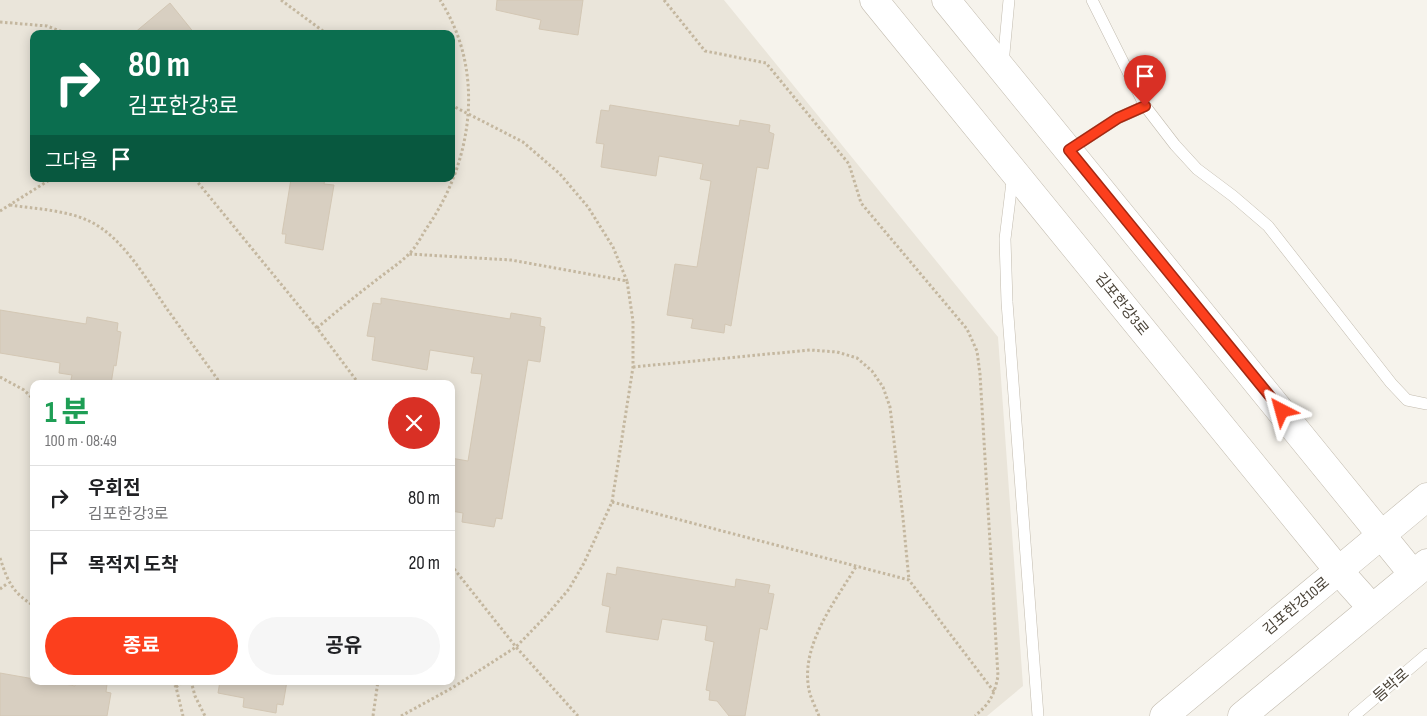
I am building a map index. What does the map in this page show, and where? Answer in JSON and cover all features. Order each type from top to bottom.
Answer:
[{"type":"street","name":"김포한강3로","points":[[874,0],[1338,570],[1372,608]]},
{"type":"street","points":[[946,0],[1382,534],[1420,569],[1242,716]]},
{"type":"street","name":"김포한강10로","points":[[1164,716],[1427,497]]},
{"type":"lane","points":[[1002,69],[1009,0]]},
{"type":"lane","points":[[1092,0],[1145,106],[1175,145],[1197,169],[1268,226],[1391,383],[1407,400],[1427,404]]},
{"type":"lane","points":[[1069,150],[1118,118],[1145,106]]},
{"type":"lane","points":[[1013,170],[1005,239],[1007,302],[1038,716]]},
{"type":"lane","name":"듬박로","points":[[1354,716],[1427,654]]},
{"type":"path","points":[[281,0],[322,30]]},
{"type":"path","points":[[440,0],[450,16],[463,49],[469,80],[468,113],[462,154],[455,175]]},
{"type":"path","points":[[664,0],[705,51],[766,63],[849,164],[861,203],[967,329],[976,351],[980,374],[998,676],[995,693],[987,706],[974,716]]},
{"type":"path","points":[[0,22],[47,26],[58,30]]},
{"type":"path","points":[[401,716],[452,688],[516,647],[569,589],[584,563],[612,502],[633,367],[633,322],[627,281],[613,247],[588,207],[560,174],[523,142],[455,107]]},
{"type":"path","points":[[0,211],[45,182]]},
{"type":"path","points":[[197,182],[356,380]]},
{"type":"path","points":[[316,328],[409,254],[436,215],[453,182]]},
{"type":"path","points":[[10,205],[71,215],[88,220],[102,228],[120,244],[218,380]]},
{"type":"path","points":[[409,254],[512,260],[627,281]]},
{"type":"path","points":[[633,367],[810,350],[837,352],[857,358],[872,370],[883,387],[890,407],[904,518],[909,580],[995,693]]},
{"type":"path","points":[[0,377],[24,390],[30,396]]},
{"type":"path","points":[[612,502],[909,580]]},
{"type":"path","points":[[0,558],[8,583],[23,599],[30,603]]},
{"type":"path","points":[[819,716],[809,691],[808,672],[811,649],[820,628],[857,565]]},
{"type":"path","points":[[455,570],[516,647],[578,716]]},
{"type":"path","points":[[0,589],[8,583]]},
{"type":"path","points":[[179,685],[176,687],[183,716]]},
{"type":"path","points":[[192,685],[195,696],[205,716]]},
{"type":"path","points":[[373,716],[377,685]]},
{"type":"shaded area","points":[[0,0],[724,0],[998,337],[1023,686],[987,716],[0,716]]},
{"type":"building","points":[[497,0],[583,0],[578,35],[539,29],[541,20],[496,10]]},
{"type":"building","points":[[170,3],[192,30],[138,30]]},
{"type":"building","points":[[610,105],[739,126],[740,120],[770,125],[769,132],[774,134],[768,169],[757,167],[731,326],[725,324],[724,333],[691,328],[693,319],[667,315],[675,264],[697,267],[711,181],[700,179],[703,164],[659,156],[656,176],[601,167],[604,144],[596,143],[601,110],[609,111]]},
{"type":"building","points":[[291,182],[324,182],[324,184],[334,185],[323,250],[285,243],[286,234],[282,234]]},
{"type":"building","points":[[381,298],[510,319],[511,313],[541,318],[540,326],[545,327],[540,362],[528,360],[502,519],[496,518],[494,527],[462,522],[463,513],[455,512],[455,459],[468,461],[482,374],[471,373],[474,357],[430,350],[427,370],[372,360],[375,337],[367,336],[373,303],[381,304]]},
{"type":"building","points":[[0,310],[86,324],[87,317],[118,323],[117,331],[121,332],[116,366],[114,365],[112,380],[71,380],[72,375],[59,373],[60,363],[0,353]]},
{"type":"building","points":[[617,567],[735,587],[736,579],[770,585],[768,593],[774,594],[767,630],[760,628],[745,716],[729,716],[717,701],[709,700],[710,691],[706,690],[714,642],[705,640],[707,626],[662,619],[658,640],[606,632],[610,607],[602,605],[607,573],[616,575]]},
{"type":"building","points":[[0,673],[30,678],[30,685],[107,685],[106,692],[111,693],[107,716],[0,716]]},
{"type":"building","points":[[219,685],[286,685],[283,705],[277,704],[276,713],[243,707],[244,698],[218,693]]},
{"type":"route","points":[[1145,106],[1118,118],[1069,150],[1282,411]]}]
